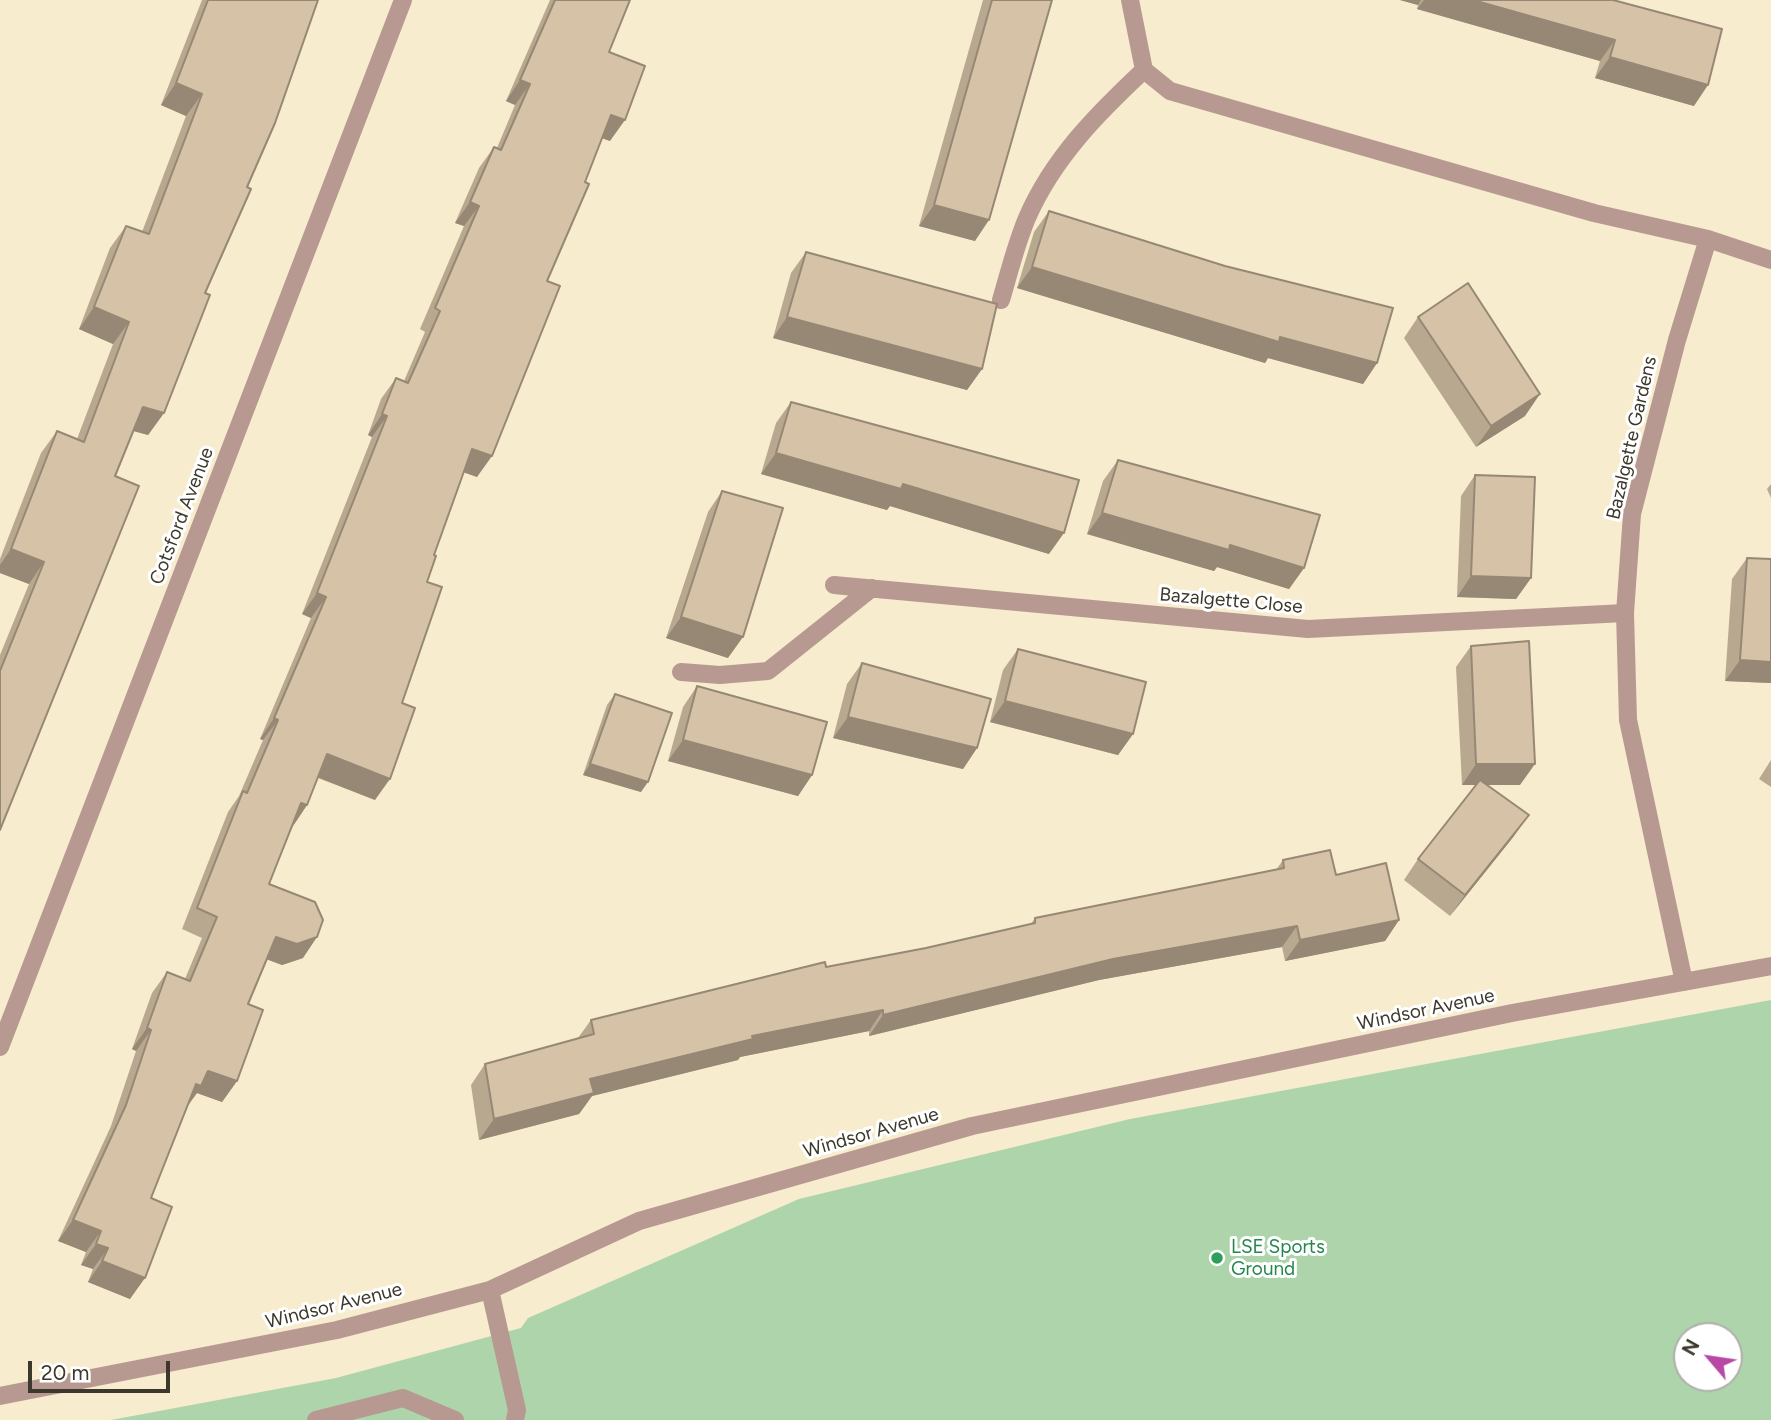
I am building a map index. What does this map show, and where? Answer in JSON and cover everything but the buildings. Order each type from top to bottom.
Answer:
[{"type":"street","name":"Cotsford Avenue","points":[[0,1047],[403,0]]},
{"type":"street","points":[[1130,0],[1143,70],[1170,91],[1594,213],[1708,239],[1771,260]]},
{"type":"street","points":[[1000,300],[1027,217],[1055,168],[1092,119],[1143,70]]},
{"type":"street","name":"Bazalgette Gardens","points":[[1684,982],[1628,720],[1625,613],[1632,514],[1677,340],[1708,239]]},
{"type":"street","name":"Bazalgette Close","points":[[834,585],[1308,629],[1625,613]]},
{"type":"street","points":[[681,671],[720,674],[768,671],[872,588]]},
{"type":"street","name":"Windsor Avenue","points":[[0,1396],[337,1330],[490,1290],[639,1221],[972,1126],[1512,1013],[1771,966]]},
{"type":"street","points":[[490,1290],[517,1410],[515,1420]]},
{"type":"street","points":[[316,1420],[403,1398],[456,1420]]},
{"type":"green space","name":"LSE Sports Ground","points":[[1771,1000],[1771,1420],[111,1420],[336,1378],[521,1328],[528,1318],[799,1199],[1130,1119]]},
{"type":"place","name":"LSE Sports Ground","points":[[1217,1258]]}]
